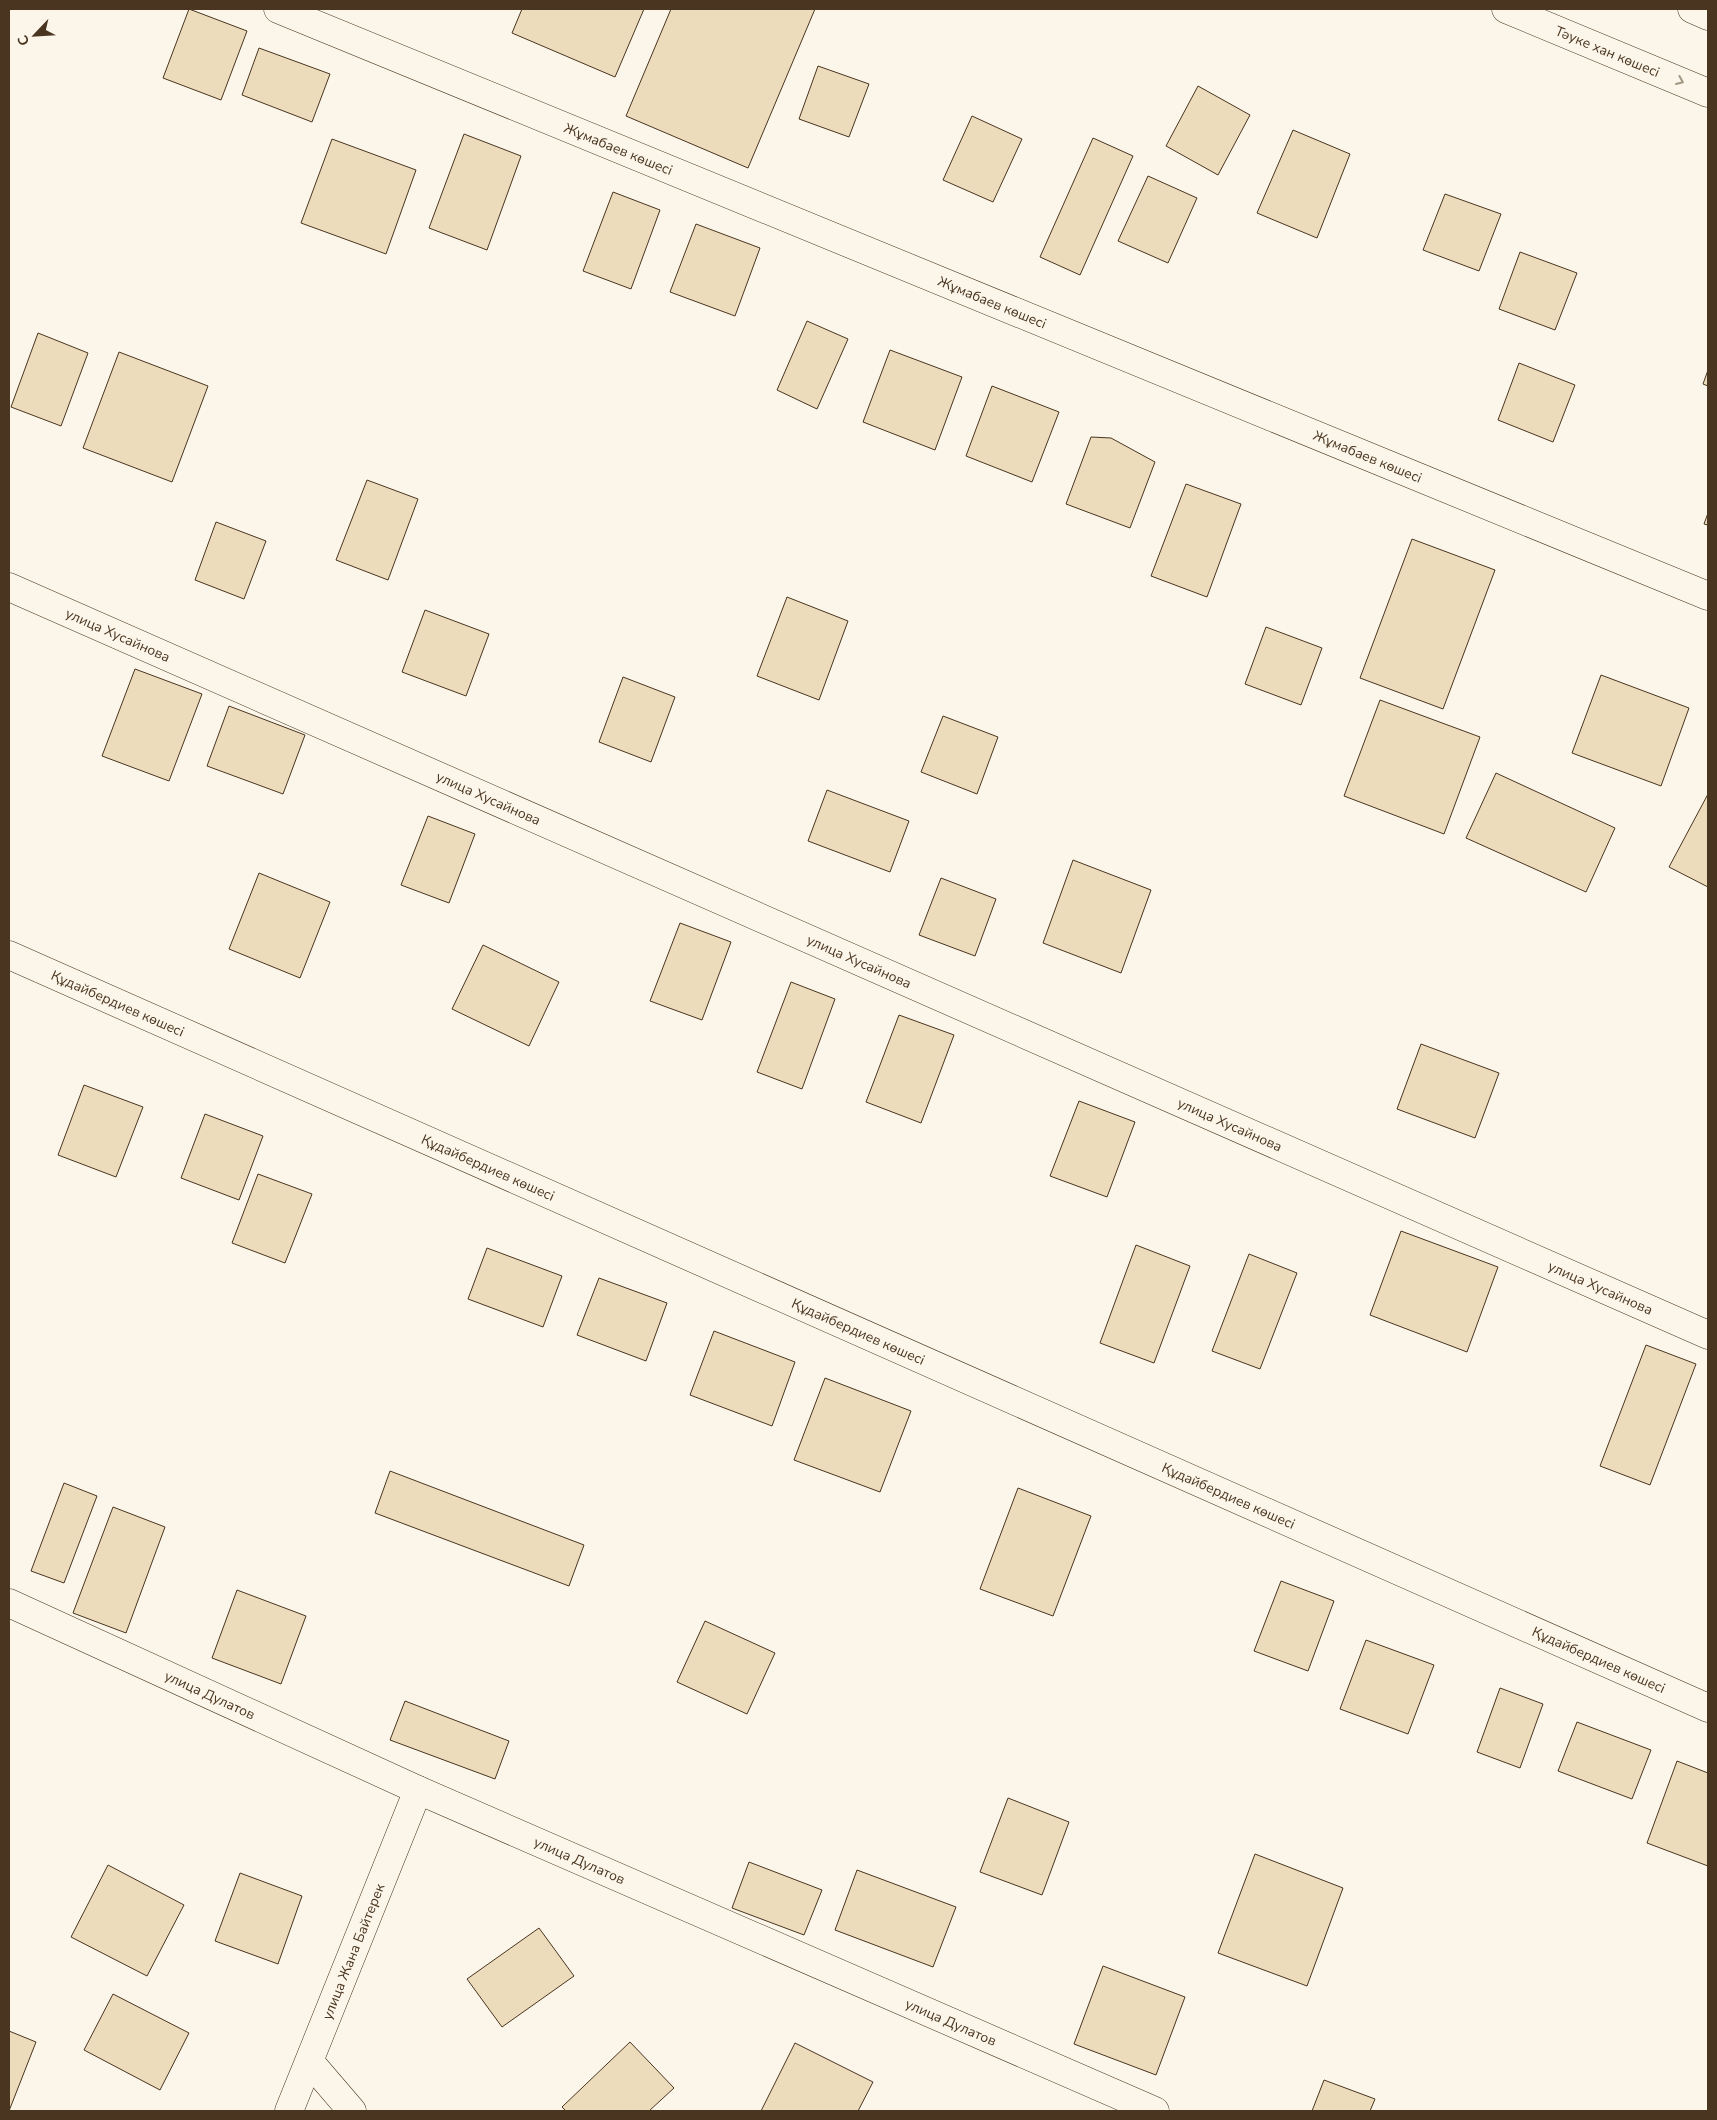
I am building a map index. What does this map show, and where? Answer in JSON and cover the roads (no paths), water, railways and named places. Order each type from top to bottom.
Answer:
[{"type":"street","name":"Жұмабаев көшесі","points":[[278,9],[1708,596]]},
{"type":"street","name":"Тәуке хан көшесі","points":[[1506,9],[1708,93]]},
{"type":"street","points":[[1692,9],[1708,16]]},
{"type":"street","name":"улица Хусайнова","points":[[9,587],[1708,1335]]},
{"type":"street","name":"Құдайбердиев көшесі","points":[[9,955],[1708,1708]]},
{"type":"street","name":"улица Дулатов","points":[[9,1603],[418,1790],[1156,2111]]},
{"type":"street","name":"улица Жана Байтерек","points":[[289,2111],[418,1790]]},
{"type":"street","points":[[310,2062],[352,2111]]}]
